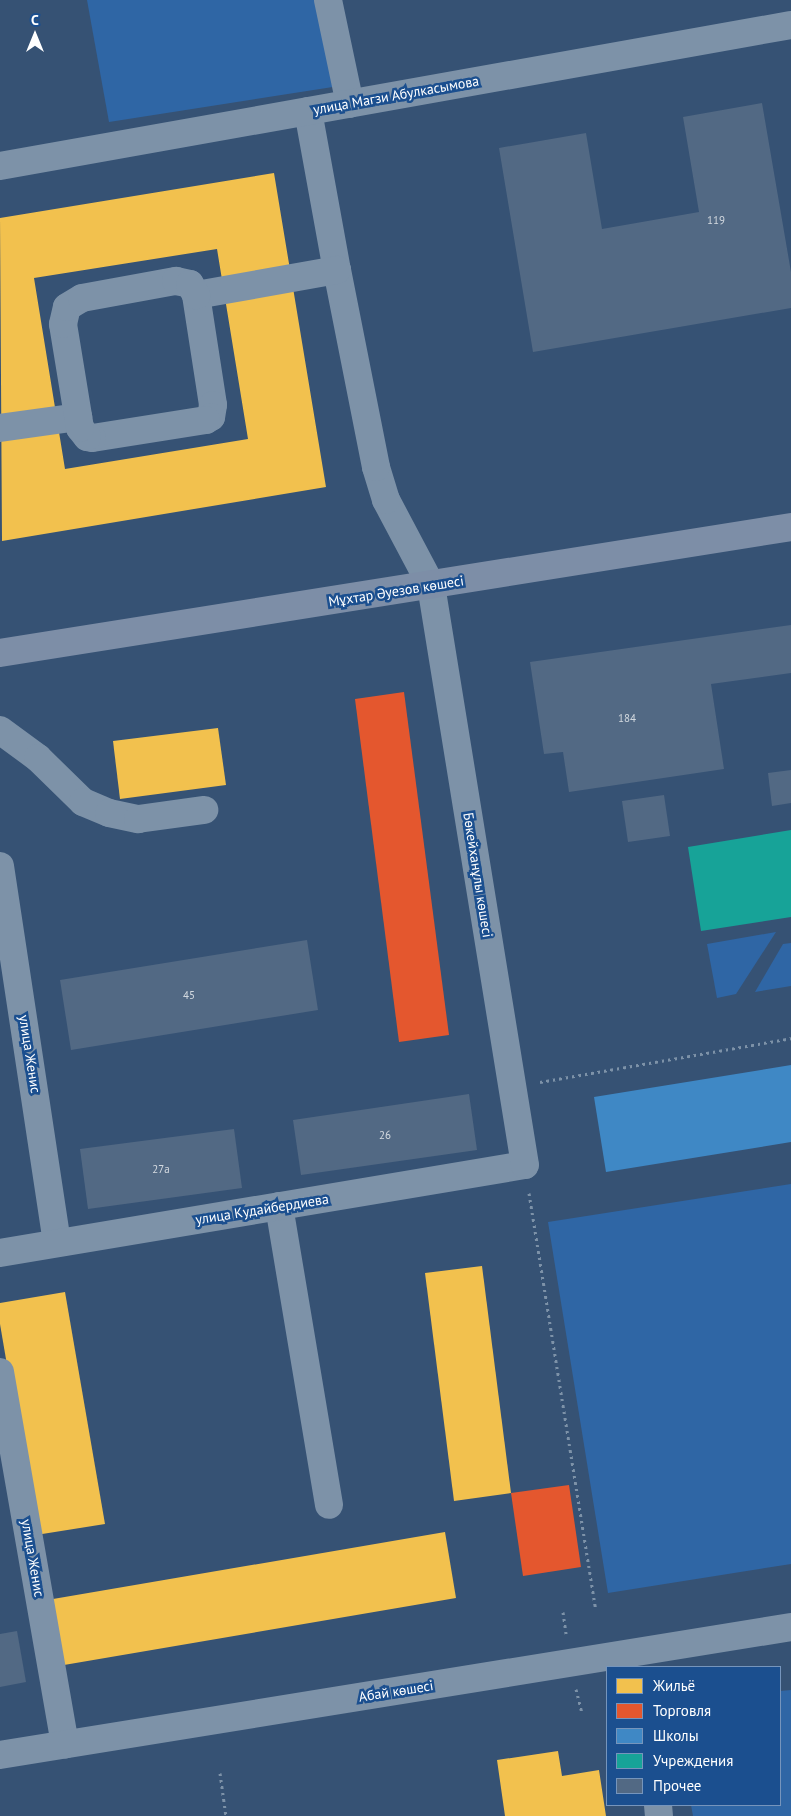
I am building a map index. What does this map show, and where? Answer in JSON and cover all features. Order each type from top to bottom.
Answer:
[{"type":"main road","name":"Мұхтар Әуезов көшесі","points":[[0,652],[791,527]]},
{"type":"street","points":[[328,0],[350,104]]},
{"type":"street","name":"улица Магзи Абулкасымова","points":[[0,166],[791,25]]},
{"type":"street","name":"Бөкейханұлы көшесі","points":[[308,111],[376,467],[386,500],[431,585],[525,1165]]},
{"type":"street","points":[[196,295],[337,270]]},
{"type":"street","points":[[176,281],[190,284],[196,295],[213,405],[211,417],[200,422],[92,438],[83,433],[78,417],[63,324],[67,307],[82,298],[176,281]]},
{"type":"street","points":[[0,428],[78,417]]},
{"type":"street","points":[[0,730],[38,758],[83,802],[109,813],[138,819],[204,810]]},
{"type":"street","name":"улица Женис","points":[[0,866],[58,1243]]},
{"type":"street","name":"улица Кудайбердиева","points":[[0,1253],[525,1165]]},
{"type":"street","points":[[279,1206],[329,1505]]},
{"type":"street","name":"улица Женис","points":[[0,1372],[65,1744]]},
{"type":"street","name":"Абай көшесі","points":[[0,1755],[634,1660],[791,1627]]},
{"type":"path","points":[[512,1086],[791,1038]]},
{"type":"path","points":[[525,1165],[595,1607]]},
{"type":"path","points":[[563,1612],[568,1641]]},
{"type":"path","points":[[575,1688],[582,1713]]},
{"type":"path","points":[[220,1773],[226,1816]]},
{"type":"shaded area","points":[[87,0],[340,0],[352,84],[109,122]]},
{"type":"shaded area","points":[[776,932],[736,994],[717,998],[707,944]]},
{"type":"shaded area","points":[[791,943],[791,986],[755,992],[783,944]]},
{"type":"shaded area","points":[[791,1184],[791,1564],[608,1593],[548,1222]]},
{"type":"shaded area","points":[[791,1690],[791,1816],[693,1816],[691,1806],[781,1806],[781,1691]]},
{"type":"building: Жильё","points":[[274,173],[326,487],[2,541],[0,218]],"holes":[[[217,249],[248,439],[65,469],[34,278]]]},
{"type":"building: Жильё","points":[[218,728],[226,785],[120,799],[113,741]]},
{"type":"building: Жильё","points":[[482,1266],[511,1493],[454,1501],[425,1273]]},
{"type":"building: Жильё","points":[[65,1292],[105,1524],[36,1535],[0,1324],[0,1303]]},
{"type":"building: Жильё","points":[[445,1532],[456,1598],[64,1665],[53,1599]]},
{"type":"building: Жильё","points":[[558,1751],[562,1776],[599,1770],[606,1816],[505,1816],[497,1760]]},
{"type":"building: Торговля","points":[[404,692],[449,1035],[399,1042],[355,699]]},
{"type":"building: Торговля","points":[[569,1485],[581,1567],[523,1576],[511,1493]]},
{"type":"building: Школы","points":[[791,1065],[791,1142],[606,1172],[594,1097]]},
{"type":"building: Учреждения","points":[[791,830],[791,917],[701,931],[688,847]]},
{"type":"building: Прочее","points":[[762,103],[791,272],[791,308],[533,352],[499,148],[586,133],[602,229],[699,212],[683,117]]},
{"type":"building: Прочее","points":[[791,625],[791,673],[711,684],[724,769],[569,792],[563,752],[544,754],[530,662]]},
{"type":"building: Прочее","points":[[791,770],[791,803],[772,806],[768,773]]},
{"type":"building: Прочее","points":[[664,795],[670,836],[628,842],[622,801]]},
{"type":"building: Прочее","points":[[307,940],[318,1010],[71,1050],[60,980]]},
{"type":"building: Прочее","points":[[469,1094],[477,1150],[301,1175],[293,1120]]},
{"type":"building: Прочее","points":[[234,1129],[242,1188],[88,1209],[80,1149]]},
{"type":"building: Прочее","points":[[17,1631],[26,1682],[0,1687],[0,1634]]}]
